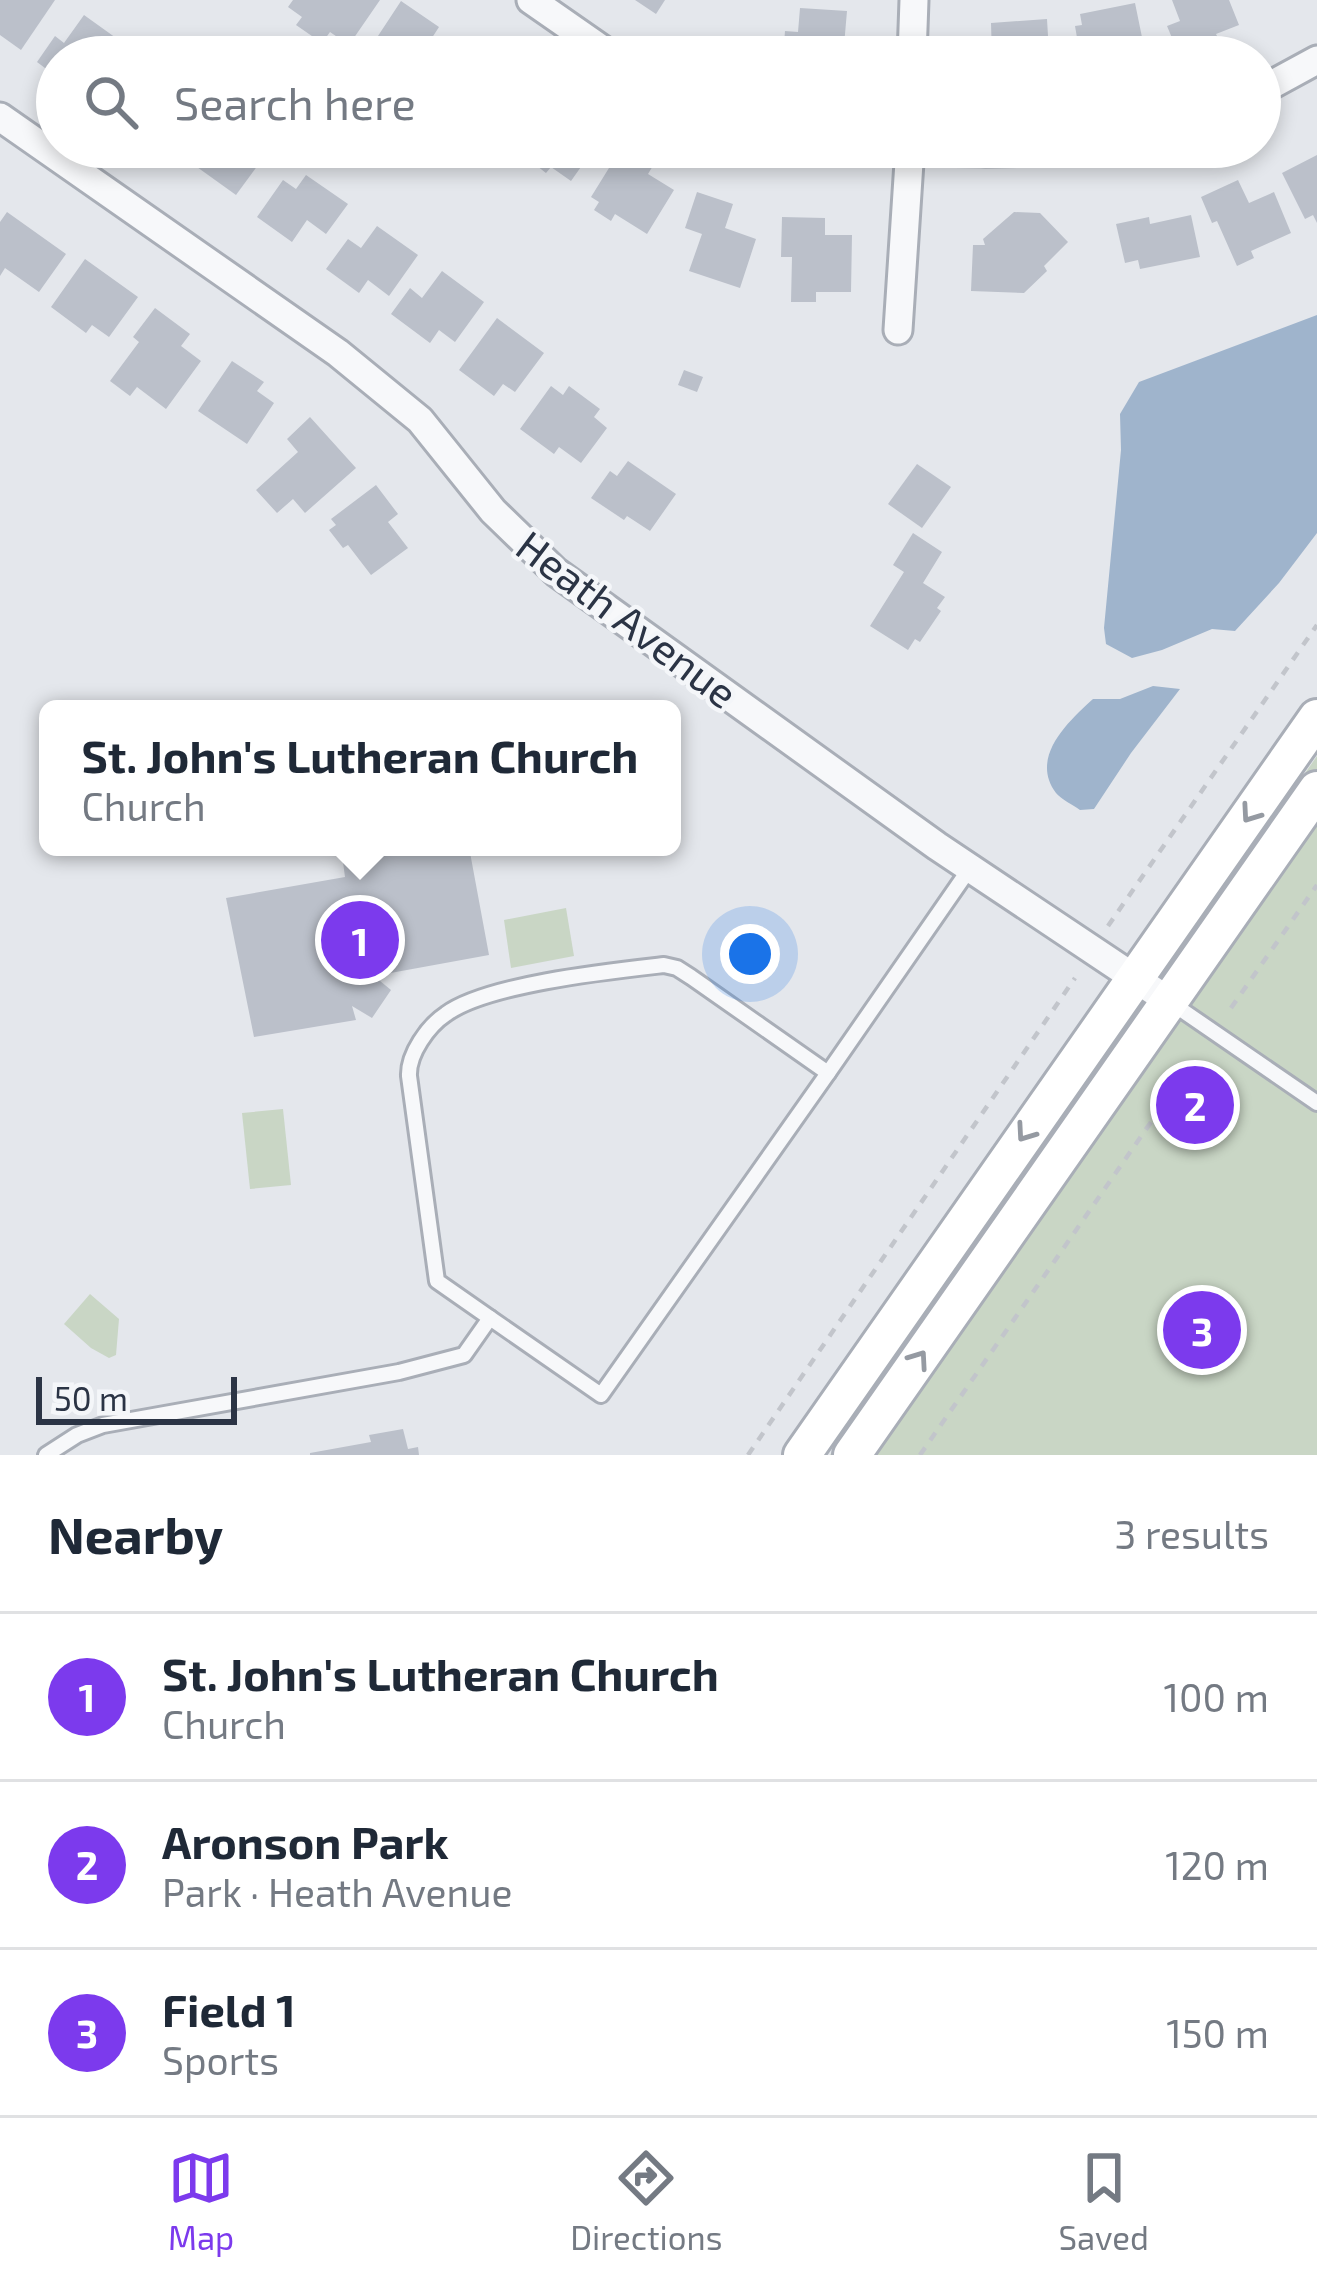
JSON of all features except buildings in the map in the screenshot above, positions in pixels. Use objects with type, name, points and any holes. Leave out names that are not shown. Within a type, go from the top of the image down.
[{"type":"main road","points":[[802,1455],[1317,718]]},
{"type":"main road","points":[[852,1455],[1317,790]]},
{"type":"street","points":[[531,0],[583,36]]},
{"type":"street","points":[[913,36],[914,0]]},
{"type":"street","points":[[1281,80],[1317,60]]},
{"type":"street","name":"Heath Avenue","points":[[0,118],[36,143]]},
{"type":"street","name":"Heath Avenue","points":[[72,168],[338,353],[420,420],[493,511],[556,572],[970,868],[1169,1001]]},
{"type":"street","points":[[898,330],[901,168]]},
{"type":"lane","points":[[828,1072],[691,977],[664,965],[534,985],[478,999],[446,1013],[408,1066],[437,1281],[601,1395],[828,1072],[970,868]]},
{"type":"lane","points":[[1169,1001],[1317,1103]]},
{"type":"lane","points":[[46,1455],[103,1425],[399,1372],[464,1355],[490,1318]]},
{"type":"path","points":[[1108,926],[1317,625]]},
{"type":"path","points":[[1231,1008],[1317,885]]},
{"type":"path","points":[[748,1455],[1075,978]]},
{"type":"path","points":[[920,1455],[1192,1063]]},
{"type":"green space","points":[[1317,756],[1317,1455],[830,1455]]},
{"type":"green space","points":[[566,908],[574,956],[511,968],[504,920]]},
{"type":"green space","points":[[283,1109],[291,1185],[250,1189],[242,1113]]},
{"type":"green space","points":[[90,1294],[119,1319],[116,1355],[109,1358],[64,1324]]},
{"type":"water","points":[[1317,315],[1317,533],[1235,631],[1212,629],[1132,658],[1106,644],[1120,414],[1139,382]]},
{"type":"water","points":[[1153,686],[1180,689],[1094,809],[1080,810],[1058,795],[1047,766],[1064,729],[1093,699],[1120,699]]},
{"type":"place","name":"St. John's Lutheran Church","points":[[360,940]]},
{"type":"place","name":"Aronson Park","points":[[1195,1105]]},
{"type":"place","name":"Field 1","points":[[1202,1330]]}]
